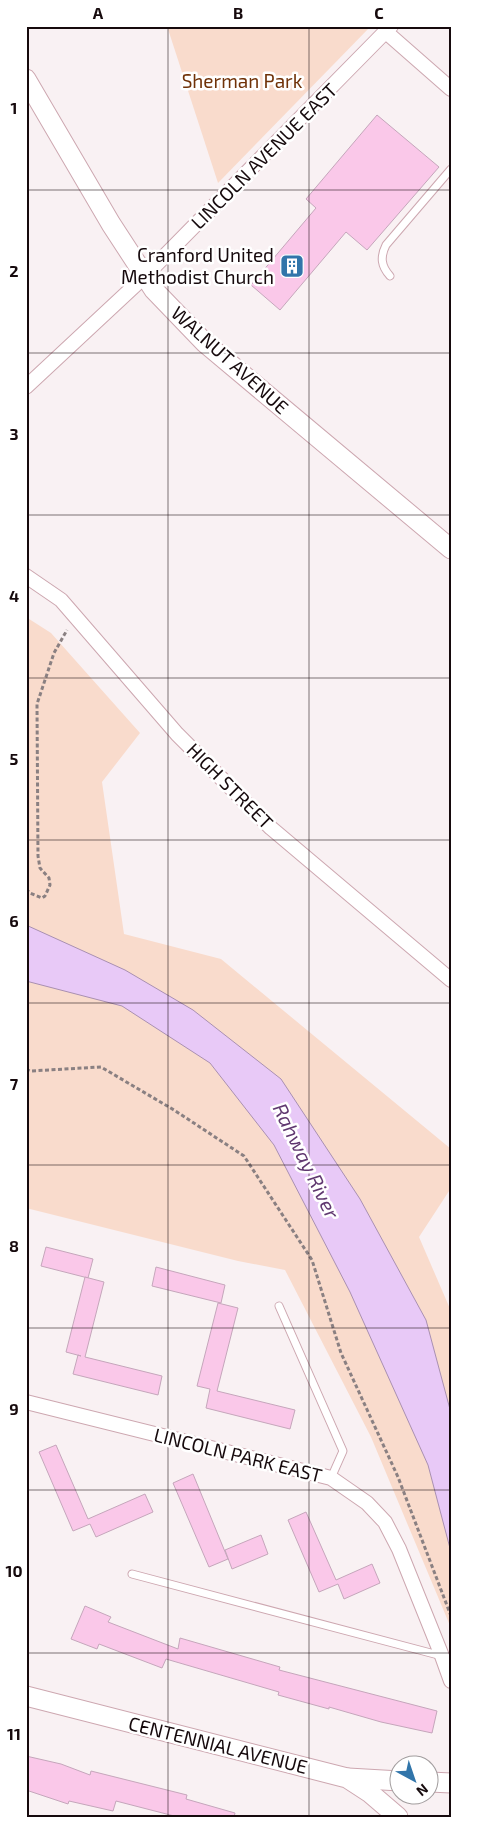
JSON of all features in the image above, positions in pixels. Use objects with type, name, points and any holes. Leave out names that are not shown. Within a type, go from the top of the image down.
[{"type":"street","points":[[389,29],[451,89]]},
{"type":"street","name":"LINCOLN AVENUE EAST","points":[[26,387],[144,277],[389,29]]},
{"type":"street","name":"WALNUT AVENUE","points":[[26,79],[111,224],[154,290],[205,343],[451,549]]},
{"type":"street","name":"HIGH STREET","points":[[26,576],[61,600],[177,734],[271,828],[451,980]]},
{"type":"street","name":"LINCOLN PARK EAST","points":[[26,1402],[330,1478],[367,1503],[385,1522],[399,1549],[451,1682]]},
{"type":"street","name":"CENTENNIAL AVENUE","points":[[26,1696],[347,1778],[370,1793],[398,1817]]},
{"type":"street","points":[[347,1778],[390,1780]]},
{"type":"lane","points":[[390,276],[383,266],[382,258],[386,245],[451,169]]},
{"type":"lane","points":[[279,1306],[343,1451],[330,1478]]},
{"type":"lane","points":[[132,1574],[442,1656]]},
{"type":"path","points":[[26,889],[30,893],[42,898],[45,896],[50,884],[49,878],[40,868],[38,856],[37,704],[54,653],[76,618]]},
{"type":"path","points":[[26,1069],[30,1071],[101,1067],[174,1110],[244,1156],[312,1260],[341,1353],[398,1477],[451,1616]]},
{"type":"green space","name":"Sherman Park","points":[[167,26],[371,26],[218,183]]},
{"type":"green space","points":[[26,617],[51,633],[140,733],[102,782],[124,934],[221,959],[451,1149],[451,1188],[419,1237],[451,1311],[451,1628],[371,1437],[285,1270],[238,1261],[26,1208]]},
{"type":"water","name":"Rahway River","points":[[26,925],[125,970],[193,1010],[281,1079],[360,1199],[426,1320],[451,1413],[451,1552],[428,1465],[350,1292],[274,1145],[210,1063],[122,1006],[26,981]]},
{"type":"building","points":[[377,115],[439,167],[367,250],[346,232],[280,310],[251,285],[316,208],[306,199]]},
{"type":"building","points":[[46,1247],[93,1259],[88,1278],[41,1266]]},
{"type":"building","points":[[156,1267],[225,1285],[221,1303],[152,1286]]},
{"type":"building","points":[[85,1277],[104,1282],[85,1357],[162,1376],[158,1395],[73,1374],[78,1355],[66,1352]]},
{"type":"building","points":[[218,1303],[238,1308],[217,1391],[295,1410],[290,1429],[206,1408],[210,1389],[197,1386]]},
{"type":"building","points":[[56,1445],[88,1519],[145,1494],[153,1512],[96,1537],[90,1524],[73,1531],[39,1452]]},
{"type":"building","points":[[193,1474],[228,1559],[209,1567],[173,1483]]},
{"type":"building","points":[[306,1512],[336,1580],[372,1564],[380,1583],[344,1599],[338,1584],[319,1592],[288,1520]]},
{"type":"building","points":[[261,1535],[268,1554],[232,1569],[225,1550]]},
{"type":"building","points":[[85,1606],[111,1617],[108,1622],[178,1649],[180,1638],[280,1667],[279,1670],[437,1711],[432,1733],[381,1722],[278,1695],[279,1692],[166,1659],[162,1668],[99,1644],[97,1649],[71,1639]]},
{"type":"building","points":[[26,1756],[61,1764],[90,1775],[91,1771],[187,1795],[186,1799],[235,1813],[234,1817],[178,1817],[116,1801],[113,1811],[69,1801],[68,1804],[26,1790]]},
{"type":"place","name":"Cranford United Methodist Church","points":[[292,266]]}]
